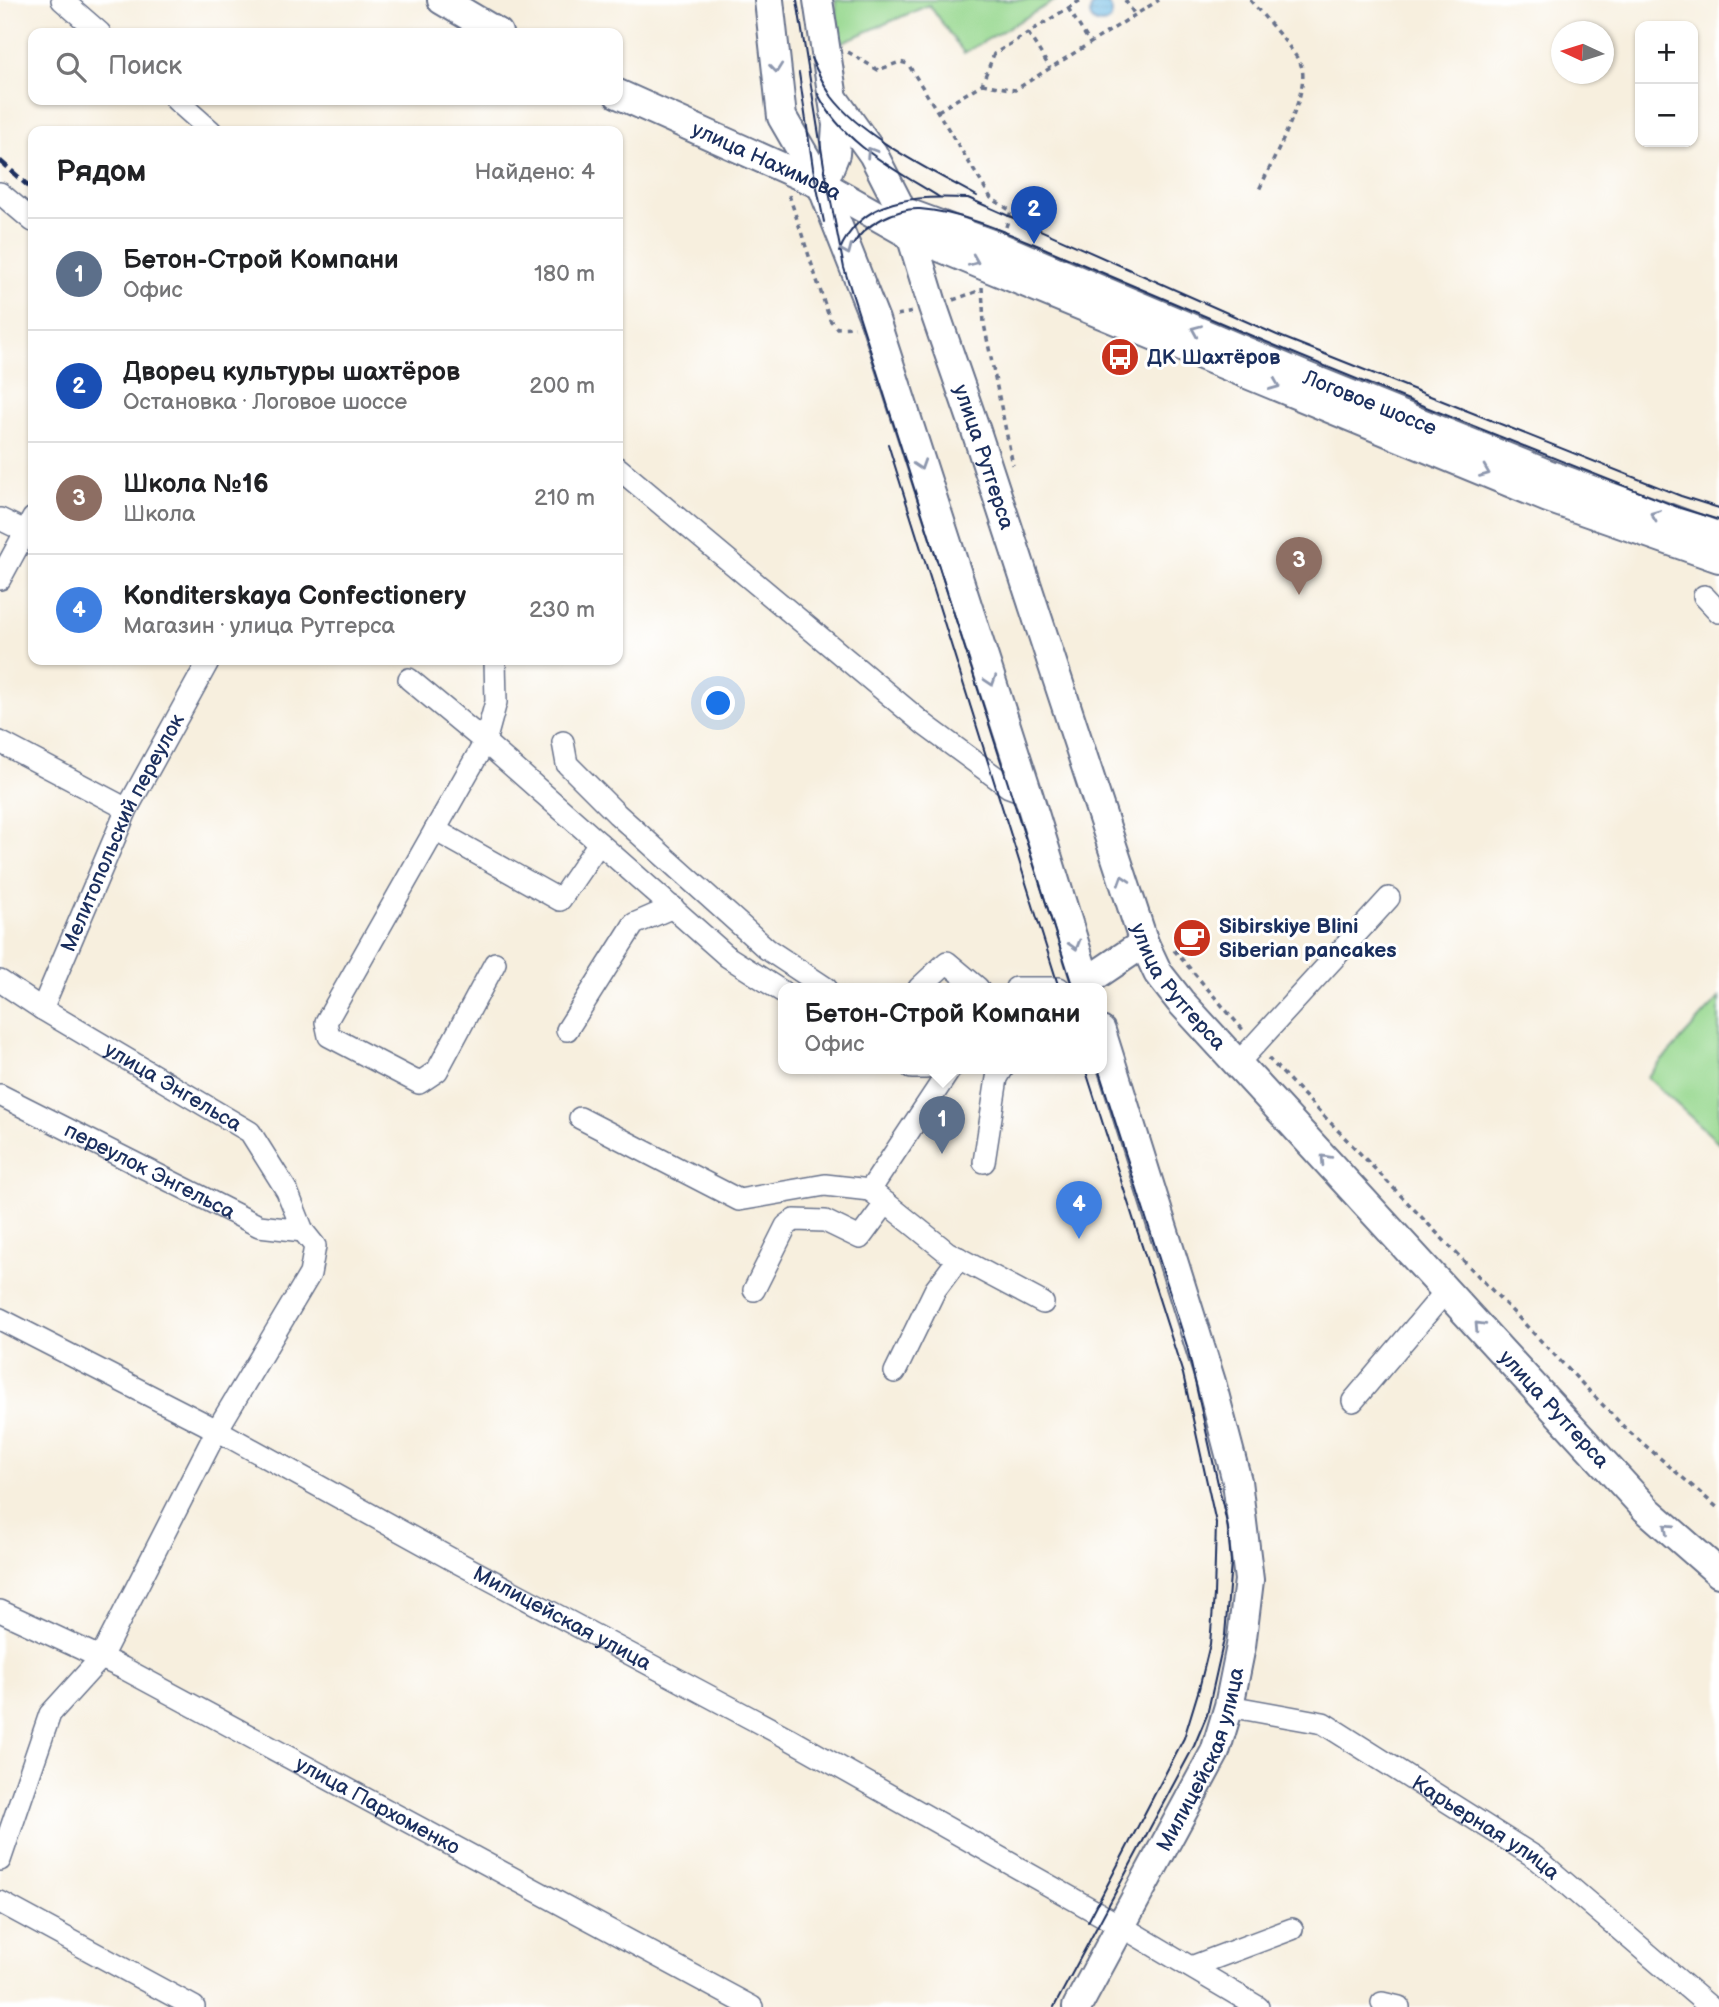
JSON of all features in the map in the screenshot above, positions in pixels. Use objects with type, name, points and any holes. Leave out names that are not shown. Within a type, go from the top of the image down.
[{"type":"main road","points":[[442,0],[490,28]]},
{"type":"main road","points":[[769,0],[782,117],[825,187],[874,320],[1028,794],[1072,983]]},
{"type":"main road","points":[[818,0],[838,125],[835,154],[825,187]]},
{"type":"main road","name":"улица Нахимова","points":[[623,96],[906,223]]},
{"type":"main road","name":"улица Рутгерса","points":[[833,97],[873,154],[906,223],[1156,943],[1158,973],[1246,1053],[1446,1291],[1646,1509],[1719,1573]]},
{"type":"main road","name":"Логовое шоссе","points":[[906,223],[999,247],[1304,376],[1550,475],[1719,537]]},
{"type":"main road","name":"Логовое шоссе","points":[[906,223],[1548,498],[1719,558]]},
{"type":"main road","points":[[1079,983],[1156,943]]},
{"type":"main road","name":"Милицейская улица","points":[[1077,2007],[1215,1752],[1230,1706],[1249,1580],[1237,1481],[1211,1382],[1107,1050]]},
{"type":"street","points":[[62,0],[94,28]]},
{"type":"street","points":[[182,105],[205,126]]},
{"type":"street","points":[[0,193],[28,217]]},
{"type":"street","points":[[623,472],[925,725],[1009,787],[1028,794]]},
{"type":"street","points":[[0,519],[28,527]]},
{"type":"street","points":[[0,579],[28,533]]},
{"type":"street","points":[[1704,596],[1719,611]]},
{"type":"street","name":"Мелитопольский переулок","points":[[42,1009],[127,808],[206,665]]},
{"type":"street","points":[[495,665],[496,702],[485,742],[326,1022],[329,1036],[419,1083],[437,1071],[495,963]]},
{"type":"street","points":[[409,679],[485,742],[728,957],[778,989]]},
{"type":"street","points":[[564,741],[567,764],[617,814],[767,949],[818,983]]},
{"type":"street","points":[[0,742],[127,808]]},
{"type":"street","points":[[435,830],[560,900],[599,843]]},
{"type":"street","points":[[1246,1053],[1389,898]]},
{"type":"street","points":[[567,1030],[634,925],[673,907]]},
{"type":"street","points":[[924,983],[947,962],[972,983]]},
{"type":"street","name":"улица Энгельса","points":[[0,981],[42,1009],[250,1132],[287,1191],[303,1231],[315,1246],[310,1273],[217,1430],[100,1659],[50,1714],[0,1860]]},
{"type":"street","points":[[754,1290],[786,1226],[794,1220],[825,1221],[860,1238],[878,1196],[948,1074]]},
{"type":"street","points":[[984,1162],[999,1074]]},
{"type":"street","name":"переулок Энгельса","points":[[0,1095],[259,1226],[303,1231]]},
{"type":"street","points":[[580,1118],[739,1200],[825,1185],[878,1196],[947,1252],[1043,1303]]},
{"type":"street","points":[[895,1372],[935,1290],[958,1258]]},
{"type":"street","points":[[1353,1401],[1446,1291]]},
{"type":"street","name":"Милицейская улица","points":[[0,1319],[217,1430],[453,1560],[788,1738],[1121,1926]]},
{"type":"street","name":"улица Пархоменко","points":[[0,1611],[123,1668],[752,2007]]},
{"type":"street","name":"Карьерная улица","points":[[1230,1706],[1322,1723],[1535,1857],[1710,2007]]},
{"type":"street","points":[[0,1902],[194,2007]]},
{"type":"street","points":[[1121,1926],[1258,2007]]},
{"type":"street","points":[[1191,1967],[1292,1929]]},
{"type":"path","points":[[938,111],[982,84],[994,54],[1081,0]]},
{"type":"path","points":[[1125,0],[1135,15]]},
{"type":"path","points":[[982,84],[1015,90],[1159,0]]},
{"type":"path","points":[[1251,0],[1301,64],[1304,77],[1302,90],[1287,129],[1258,192]]},
{"type":"path","points":[[1068,8],[1090,43]]},
{"type":"path","points":[[1028,33],[1050,68]]},
{"type":"path","points":[[848,51],[878,70],[900,62],[908,64],[991,198],[1011,211],[1004,232]]},
{"type":"path","points":[[781,168],[830,320],[836,328],[846,329],[861,325]]},
{"type":"path","points":[[944,304],[982,288],[984,324],[1015,476]]},
{"type":"path","points":[[897,315],[922,310]]},
{"type":"path","points":[[1156,943],[1246,1053],[1625,1428],[1719,1509]]},
{"type":"green space","points":[[835,0],[1056,0],[964,53],[929,5],[840,43]]},
{"type":"green space","points":[[1719,998],[1719,1143],[1647,1077]]},
{"type":"water","points":[[1101,2],[1109,5],[1112,13],[1109,21],[1101,24],[1093,21],[1090,13],[1093,5]]},
{"type":"tram line","points":[[797,0],[844,268],[1071,983]]},
{"type":"tram line","points":[[811,58],[832,97],[861,126],[899,152],[977,196]]},
{"type":"tram line","points":[[799,73],[824,222]]},
{"type":"tram line","points":[[818,94],[828,111],[855,141],[887,165],[939,197]]},
{"type":"tram line","points":[[839,252],[849,234],[876,210],[910,199],[968,198],[1277,335],[1681,496],[1719,508]]},
{"type":"tram line","points":[[853,245],[873,224],[901,211],[920,209],[970,219],[1436,411],[1680,508],[1719,520]]},
{"type":"tram line","points":[[888,444],[1057,983]]},
{"type":"tram line","points":[[1087,1074],[1183,1374],[1216,1523],[1210,1644],[1184,1738],[1088,1922]]},
{"type":"tram line","points":[[1054,2007],[1194,1746],[1207,1715],[1225,1635],[1231,1563],[1228,1528],[1187,1346],[1100,1074]]},
{"type":"railway","points":[[0,161],[28,186]]},
{"type":"place","name":"Дворец культуры шахтёров","points":[[1034,244]]},
{"type":"place","name":"ДК Шахтёров","points":[[1120,357]]},
{"type":"place","name":"Школа №16","points":[[1299,595]]},
{"type":"place","name":"Sibirskiye Blini Siberian pancakes","points":[[1192,938]]},
{"type":"place","name":"Бетон-Строй Компани","points":[[942,1154]]},
{"type":"place","name":"Konditerskaya Confectionery","points":[[1079,1239]]}]
